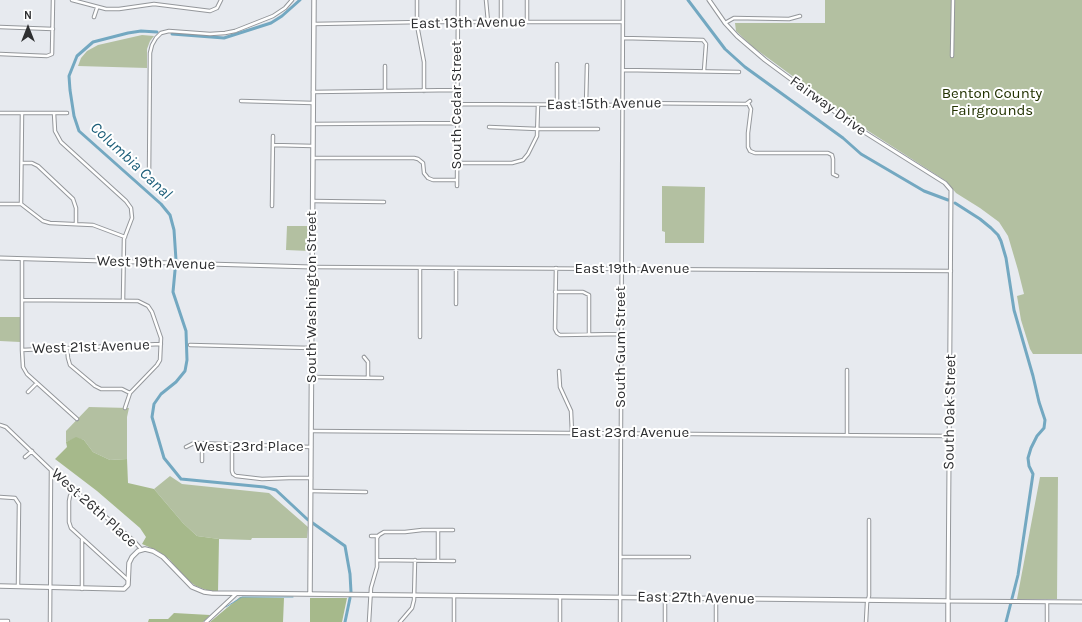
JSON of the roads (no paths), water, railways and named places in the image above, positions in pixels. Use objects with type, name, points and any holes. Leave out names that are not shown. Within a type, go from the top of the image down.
[{"type":"main road","name":"South Washington Street","points":[[310,594],[314,0]]},
{"type":"main road","points":[[0,586],[120,590],[127,588],[130,560],[135,553],[141,549]]},
{"type":"main road","name":"West 26th Place","points":[[141,549],[150,550],[163,557],[173,566],[186,582],[196,589]]},
{"type":"main road","name":"East 27th Avenue","points":[[196,589],[212,594],[948,601]]},
{"type":"main road","name":"South Oak Street","points":[[948,601],[948,622]]},
{"type":"street","points":[[0,54],[51,55],[53,51],[53,0]]},
{"type":"street","points":[[72,0],[97,8],[115,9],[154,4],[207,10],[217,8],[221,0]]},
{"type":"street","points":[[152,186],[149,179],[150,53],[152,44],[159,35],[172,30],[210,34],[235,31],[274,16],[285,8],[292,0]]},
{"type":"street","points":[[417,0],[417,22],[424,62],[424,91]]},
{"type":"street","name":"South Cedar Street","points":[[457,186],[458,0]]},
{"type":"street","points":[[486,0],[488,22]]},
{"type":"street","points":[[501,0],[501,22]]},
{"type":"street","points":[[527,0],[527,22]]},
{"type":"street","name":"South Gum Street","points":[[620,622],[624,0]]},
{"type":"street","name":"Fairway Drive","points":[[709,0],[725,23],[750,49],[841,116],[948,185],[951,190],[952,202]]},
{"type":"street","points":[[952,56],[953,0]]},
{"type":"street","points":[[94,17],[97,8]]},
{"type":"street","points":[[725,23],[734,18],[789,18],[800,16]]},
{"type":"street","name":"East 13th Avenue","points":[[314,24],[417,22],[623,22]]},
{"type":"street","points":[[0,27],[53,29]]},
{"type":"street","points":[[623,38],[700,39],[706,44],[704,71]]},
{"type":"street","points":[[557,64],[557,105]]},
{"type":"street","points":[[586,105],[587,65]]},
{"type":"street","points":[[385,66],[385,91]]},
{"type":"street","points":[[623,70],[739,72]]},
{"type":"street","points":[[313,92],[457,90]]},
{"type":"street","points":[[241,101],[313,103]]},
{"type":"street","name":"East 15th Avenue","points":[[457,104],[586,105],[749,102],[751,109],[748,147],[750,151],[755,153],[828,153],[832,157],[833,174],[837,176]]},
{"type":"street","points":[[457,163],[518,163],[526,157],[537,136],[538,105]]},
{"type":"street","points":[[0,113],[67,113]]},
{"type":"street","points":[[21,204],[22,113]]},
{"type":"street","points":[[54,113],[55,131],[61,142],[129,205],[132,211],[132,218],[125,237],[122,301]]},
{"type":"street","points":[[313,124],[457,122]]},
{"type":"street","points":[[489,127],[598,129]]},
{"type":"street","points":[[272,206],[273,136]]},
{"type":"street","points":[[273,145],[313,146]]},
{"type":"street","points":[[313,158],[414,158],[423,163],[426,177],[433,180],[457,180]]},
{"type":"street","points":[[22,163],[32,163],[38,166],[73,199],[76,206],[76,224]]},
{"type":"street","points":[[313,201],[384,202]]},
{"type":"street","name":"South Oak Street","points":[[948,601],[952,202]]},
{"type":"street","points":[[0,204],[21,204],[46,222],[98,226],[125,237]]},
{"type":"street","name":"West 19th Avenue","points":[[0,258],[312,267]]},
{"type":"street","points":[[22,259],[23,367],[27,374],[77,419]]},
{"type":"street","name":"East 19th Avenue","points":[[312,267],[951,270]]},
{"type":"street","points":[[420,268],[420,337]]},
{"type":"street","points":[[456,268],[456,304]]},
{"type":"street","points":[[556,268],[555,329],[557,333],[560,335],[622,334]]},
{"type":"street","points":[[555,292],[588,293],[590,297],[589,334]]},
{"type":"street","points":[[23,300],[122,301],[146,304],[152,312],[160,335],[161,356],[158,362],[130,392],[125,408]]},
{"type":"street","name":"West 21st Avenue","points":[[22,350],[161,344]]},
{"type":"street","points":[[190,345],[312,348]]},
{"type":"street","points":[[67,348],[70,365],[95,386],[102,389],[122,389],[130,392]]},
{"type":"street","points":[[364,358],[368,362],[368,378]]},
{"type":"street","points":[[847,370],[847,435]]},
{"type":"street","points":[[559,371],[560,387],[571,411],[572,433]]},
{"type":"street","points":[[312,377],[382,378]]},
{"type":"street","points":[[28,392],[37,383]]},
{"type":"street","name":"West 26th Place","points":[[1,425],[6,427],[52,471],[134,541],[141,549]]},
{"type":"street","name":"East 23rd Avenue","points":[[311,431],[950,436]]},
{"type":"street","name":"West 23rd Place","points":[[186,447],[191,444],[202,444],[311,447]]},
{"type":"street","points":[[202,444],[202,461]]},
{"type":"street","points":[[232,445],[232,470],[234,474],[241,477],[262,479],[311,478]]},
{"type":"street","points":[[25,457],[32,451]]},
{"type":"street","points":[[50,622],[52,471]]},
{"type":"street","points":[[74,490],[69,501],[70,526],[73,531],[128,580]]},
{"type":"street","points":[[311,491],[366,492]]},
{"type":"street","points":[[0,497],[12,498],[17,500],[19,504],[18,586]]},
{"type":"street","points":[[866,622],[869,596],[869,520]]},
{"type":"street","points":[[438,530],[438,561]]},
{"type":"street","points":[[371,536],[384,532],[453,530]]},
{"type":"street","points":[[369,622],[371,595],[377,560],[378,535]]},
{"type":"street","points":[[82,539],[82,589]]},
{"type":"street","points":[[621,557],[689,557]]},
{"type":"street","points":[[377,560],[454,561]]},
{"type":"street","points":[[400,622],[412,608],[415,560]]},
{"type":"street","points":[[206,622],[236,594]]},
{"type":"street","points":[[454,596],[454,622]]},
{"type":"street","points":[[560,597],[560,622]]},
{"type":"street","points":[[665,622],[666,598]]},
{"type":"street","points":[[716,598],[716,622]]},
{"type":"street","name":"East 27th Avenue","points":[[948,601],[1082,602]]},
{"type":"street","points":[[1047,602],[1047,622]]},
{"type":"street","points":[[0,621],[8,621]]},
{"type":"waterway","name":"Columbia Canal","points":[[172,34],[224,38],[271,23],[282,16],[300,0]]},
{"type":"waterway","points":[[688,0],[725,49],[745,67],[843,138],[861,154],[924,191],[948,200]]},
{"type":"waterway","name":"Columbia Canal","points":[[157,32],[141,31],[128,33],[93,42],[77,56],[69,76],[74,116],[79,131],[161,204],[170,215],[174,230],[176,260],[173,292],[186,331],[187,360],[185,371],[176,382],[161,394],[154,404],[152,417],[164,458],[181,479],[264,487],[276,490],[307,519],[345,546],[350,574],[351,592]]},
{"type":"waterway","points":[[955,203],[991,228],[998,235],[1001,241],[1006,258],[1014,310],[1045,420],[1044,428],[1037,436],[1028,458],[1029,466],[1033,474],[1018,575],[1006,622]]},
{"type":"waterway","points":[[226,607],[242,597],[293,597]]},
{"type":"waterway","name":"Columbia Canal","points":[[345,622],[350,598]]},
{"type":"park label","name":"Benton County Fairgrounds","points":[[992,102]]}]
